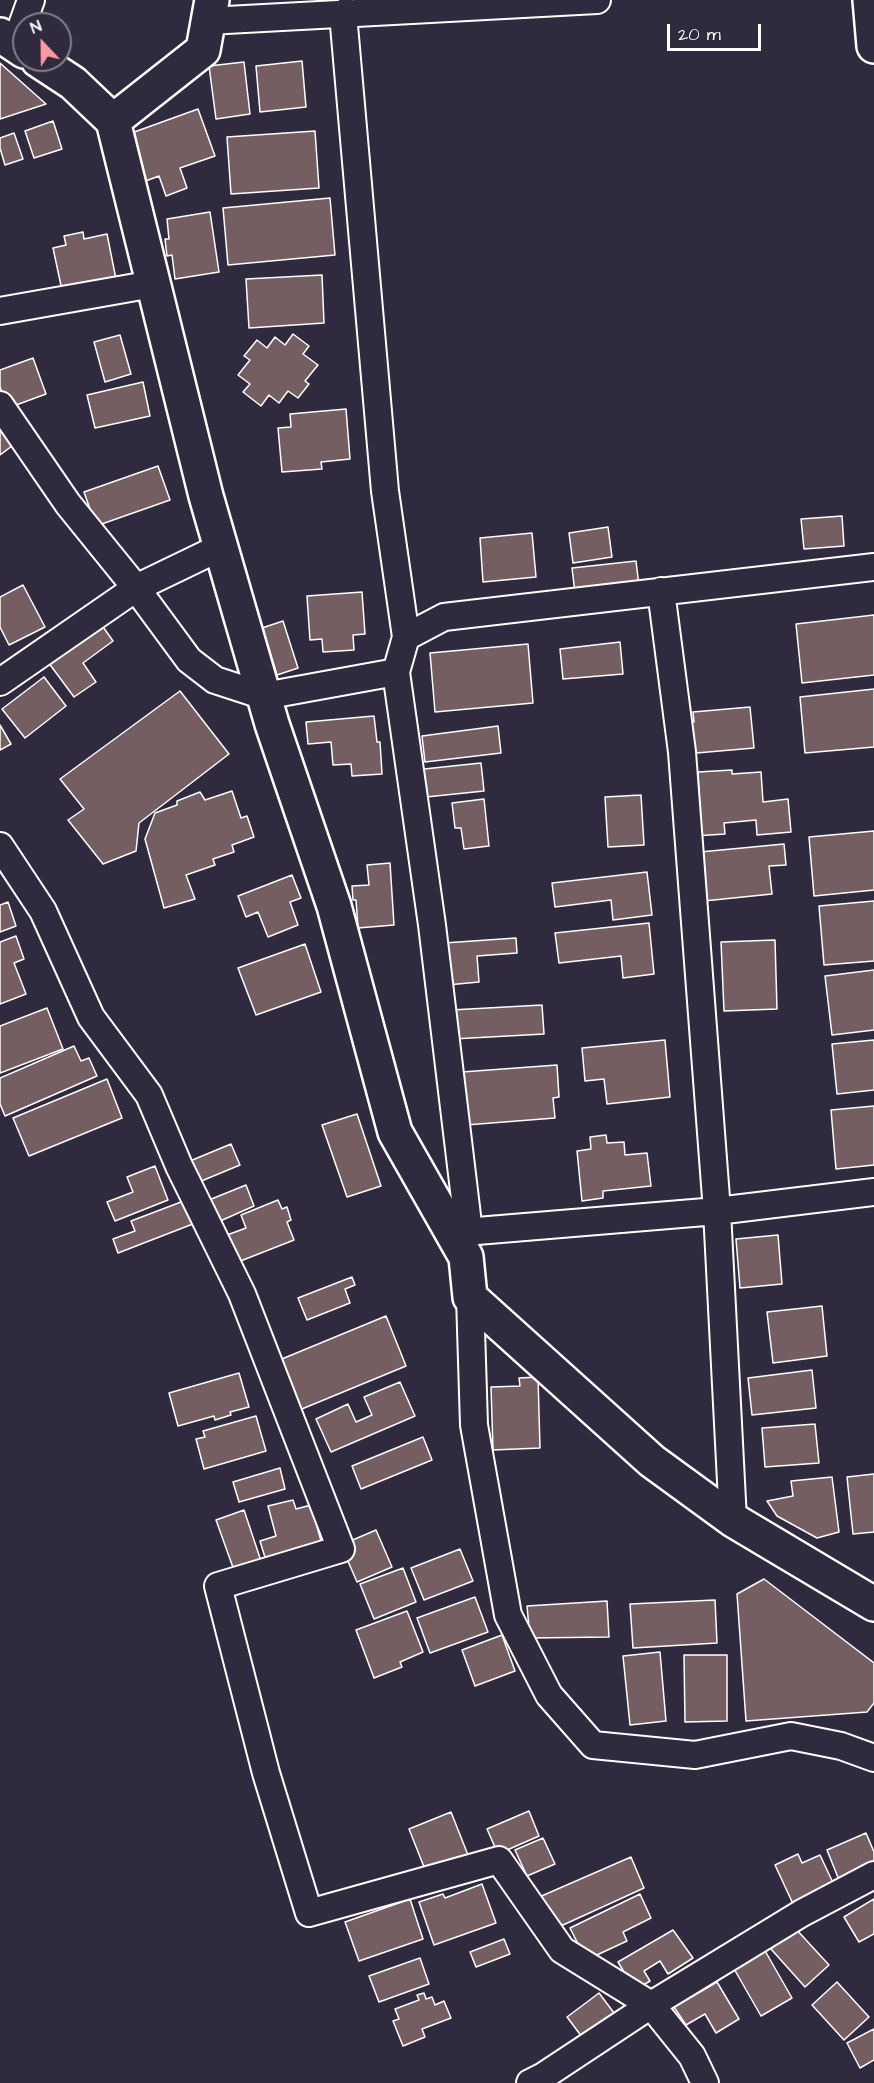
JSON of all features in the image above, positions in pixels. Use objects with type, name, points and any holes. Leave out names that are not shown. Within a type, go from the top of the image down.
[{"type":"street","points":[[112,121],[203,50],[210,11],[344,13],[598,0]]},
{"type":"street","points":[[870,0],[874,46]]},
{"type":"street","points":[[344,13],[385,491],[406,637],[396,672],[432,925],[460,1233],[466,1257],[470,1297],[474,1425],[508,1615],[549,1695],[592,1745],[695,1755],[791,1736],[841,1746],[874,1758]]},
{"type":"street","points":[[57,72],[73,82],[112,121],[221,547],[264,696],[334,906],[395,1132],[460,1233]]},
{"type":"street","points":[[0,311],[153,284]]},
{"type":"street","points":[[0,405],[68,504],[136,588],[189,660],[214,680],[264,696],[396,672]]},
{"type":"street","points":[[0,682],[136,588],[221,547]]},
{"type":"street","points":[[406,637],[444,617],[874,567]]},
{"type":"street","points":[[661,591],[682,752],[717,1211],[733,1520]]},
{"type":"street","points":[[0,846],[43,911],[91,1017],[149,1095],[179,1166],[242,1294],[341,1549],[218,1586],[266,1773],[309,1913],[499,1860],[562,1950],[651,2005],[692,2056],[705,2083]]},
{"type":"street","points":[[460,1233],[717,1211],[874,1192]]},
{"type":"street","points":[[470,1297],[652,1461],[733,1520],[874,1604]]},
{"type":"street","points":[[530,2083],[651,2005],[802,1913],[874,1875]]},
{"type":"building","points":[[302,61],[306,107],[260,112],[256,66]]},
{"type":"building","points":[[244,62],[250,114],[216,119],[209,66]]},
{"type":"building","points":[[0,63],[46,104],[0,119]]},
{"type":"building","points":[[198,109],[215,156],[180,168],[187,188],[166,196],[159,176],[143,182],[126,135]]},
{"type":"building","points":[[53,121],[62,149],[34,158],[25,131]]},
{"type":"building","points":[[315,131],[319,188],[231,194],[227,137]]},
{"type":"building","points":[[14,133],[23,159],[5,165],[0,148],[0,138]]},
{"type":"building","points":[[330,198],[335,255],[228,265],[223,208]]},
{"type":"building","points":[[210,212],[219,272],[175,279],[172,255],[167,256],[165,239],[169,239],[167,219]]},
{"type":"building","points":[[83,232],[84,239],[107,234],[116,279],[63,295],[53,248],[66,245],[64,236]]},
{"type":"building","points":[[322,275],[324,323],[249,328],[246,279]]},
{"type":"building","points":[[293,334],[309,346],[303,354],[318,365],[305,381],[309,384],[298,398],[288,391],[279,403],[269,395],[261,406],[243,392],[250,384],[238,375],[250,360],[244,356],[257,340],[267,348],[275,337],[285,345]]},
{"type":"building","points":[[120,335],[131,374],[105,382],[94,342]]},
{"type":"building","points":[[33,358],[46,394],[8,408],[0,387],[0,370]]},
{"type":"building","points":[[143,382],[150,416],[95,428],[87,395]]},
{"type":"building","points":[[346,409],[350,459],[321,462],[322,469],[282,472],[278,428],[291,427],[290,414]]},
{"type":"building","points":[[0,423],[16,443],[0,455]]},
{"type":"building","points":[[158,466],[170,500],[96,526],[84,492]]},
{"type":"building","points":[[842,516],[844,546],[804,549],[801,519]]},
{"type":"building","points":[[608,527],[612,557],[573,563],[569,533]]},
{"type":"building","points":[[532,533],[536,577],[483,582],[480,538]]},
{"type":"building","points":[[636,561],[639,586],[575,593],[572,568]]},
{"type":"building","points":[[23,585],[45,627],[9,645],[0,627],[0,597]]},
{"type":"building","points":[[362,592],[365,634],[353,635],[354,650],[323,652],[322,639],[310,640],[307,596]]},
{"type":"building","points":[[874,615],[874,675],[802,683],[796,624]]},
{"type":"building","points":[[283,621],[298,668],[277,675],[262,628]]},
{"type":"building","points":[[101,624],[113,641],[83,663],[96,682],[74,697],[48,662]]},
{"type":"building","points":[[620,642],[623,674],[563,679],[560,649]]},
{"type":"building","points":[[528,644],[533,703],[435,712],[430,653]]},
{"type":"building","points":[[44,677],[66,706],[25,738],[2,709]]},
{"type":"building","points":[[874,689],[874,747],[805,753],[800,697]]},
{"type":"building","points":[[180,691],[229,754],[139,823],[136,851],[103,864],[68,820],[84,809],[60,779]]},
{"type":"building","points":[[750,707],[754,748],[685,754],[683,723],[694,722],[693,712]]},
{"type":"building","points":[[374,716],[377,742],[380,742],[382,774],[352,776],[351,764],[333,765],[331,742],[308,744],[306,722]]},
{"type":"building","points":[[0,725],[11,744],[0,750]]},
{"type":"building","points":[[498,726],[501,753],[425,762],[422,736]]},
{"type":"building","points":[[481,763],[484,791],[426,797],[424,769]]},
{"type":"building","points":[[732,770],[732,774],[761,772],[763,802],[788,799],[791,832],[757,835],[756,820],[724,823],[725,834],[694,836],[691,794],[699,793],[698,772]]},
{"type":"building","points":[[232,791],[241,818],[247,816],[254,837],[232,845],[234,852],[213,859],[215,865],[186,875],[195,899],[164,908],[145,839],[155,813],[177,805],[177,801],[200,792],[205,800]]},
{"type":"building","points":[[641,795],[644,845],[608,847],[605,797]]},
{"type":"building","points":[[484,799],[489,846],[464,849],[461,828],[455,828],[452,803]]},
{"type":"building","points":[[874,831],[874,890],[814,896],[809,837]]},
{"type":"building","points":[[784,844],[786,865],[769,866],[772,894],[704,901],[700,852]]},
{"type":"building","points":[[390,863],[394,925],[358,928],[356,900],[353,900],[352,886],[369,885],[367,865]]},
{"type":"building","points":[[647,872],[652,915],[613,920],[611,900],[555,907],[552,883]]},
{"type":"building","points":[[292,875],[301,898],[290,902],[298,925],[268,937],[258,912],[246,917],[238,896]]},
{"type":"building","points":[[874,901],[874,961],[824,965],[819,906]]},
{"type":"building","points":[[8,902],[16,926],[0,932],[0,905]]},
{"type":"building","points":[[649,923],[654,974],[623,978],[621,956],[559,963],[555,933]]},
{"type":"building","points":[[16,936],[24,959],[14,963],[26,994],[0,1004],[0,942]]},
{"type":"building","points":[[516,938],[517,953],[477,956],[479,982],[447,985],[444,943]]},
{"type":"building","points":[[775,940],[777,1009],[724,1011],[721,942]]},
{"type":"building","points":[[305,944],[321,992],[256,1015],[238,968]]},
{"type":"building","points":[[874,970],[874,1030],[832,1035],[825,976]]},
{"type":"building","points":[[542,1005],[544,1034],[453,1039],[451,1010]]},
{"type":"building","points":[[47,1008],[63,1049],[0,1073],[0,1026]]},
{"type":"building","points":[[665,1040],[670,1097],[607,1104],[604,1079],[585,1081],[582,1048]]},
{"type":"building","points":[[874,1040],[874,1090],[837,1094],[832,1044]]},
{"type":"building","points":[[74,1046],[81,1061],[89,1058],[97,1076],[5,1116],[0,1104],[0,1078]]},
{"type":"building","points":[[557,1065],[559,1097],[553,1098],[555,1118],[466,1125],[462,1072]]},
{"type":"building","points":[[107,1079],[122,1118],[29,1156],[13,1118]]},
{"type":"building","points":[[874,1106],[874,1165],[836,1169],[831,1110]]},
{"type":"building","points":[[357,1114],[381,1186],[347,1197],[322,1125]]},
{"type":"building","points":[[606,1135],[607,1143],[624,1142],[625,1155],[647,1153],[651,1186],[603,1191],[603,1198],[582,1201],[577,1151],[591,1149],[590,1137]]},
{"type":"building","points":[[231,1144],[240,1165],[199,1182],[190,1161]]},
{"type":"building","points":[[155,1166],[168,1200],[115,1221],[107,1202],[133,1192],[127,1177]]},
{"type":"building","points":[[246,1185],[254,1206],[218,1222],[209,1200]]},
{"type":"building","points":[[189,1199],[198,1222],[118,1253],[113,1239],[135,1231],[131,1221]]},
{"type":"building","points":[[278,1200],[282,1209],[287,1207],[291,1220],[287,1222],[294,1240],[238,1262],[227,1235],[246,1228],[241,1215]]},
{"type":"building","points":[[778,1235],[782,1284],[740,1288],[736,1239]]},
{"type":"building","points":[[352,1277],[355,1285],[345,1289],[350,1303],[307,1320],[298,1298]]},
{"type":"building","points":[[822,1306],[827,1356],[773,1363],[767,1312]]},
{"type":"building","points":[[386,1316],[406,1366],[297,1411],[277,1361]]},
{"type":"building","points":[[812,1370],[816,1408],[752,1415],[748,1378]]},
{"type":"building","points":[[239,1373],[249,1407],[230,1412],[231,1415],[215,1420],[214,1416],[178,1426],[169,1393]]},
{"type":"building","points":[[538,1377],[540,1448],[493,1450],[491,1387],[520,1386],[519,1378]]},
{"type":"building","points":[[400,1382],[415,1416],[331,1452],[316,1419],[348,1404],[356,1422],[372,1415],[364,1397]]},
{"type":"building","points":[[256,1416],[266,1451],[204,1469],[196,1439],[205,1437],[203,1431]]},
{"type":"building","points":[[815,1424],[819,1463],[765,1467],[762,1428]]},
{"type":"building","points":[[423,1437],[432,1460],[361,1489],[352,1466]]},
{"type":"building","points":[[280,1468],[285,1489],[239,1502],[233,1482]]},
{"type":"building","points":[[874,1474],[874,1532],[853,1534],[847,1477]]},
{"type":"building","points":[[832,1477],[839,1532],[817,1538],[777,1516],[767,1501],[793,1496],[791,1481]]},
{"type":"building","points":[[293,1500],[296,1509],[311,1505],[323,1548],[267,1564],[260,1541],[276,1536],[268,1506]]},
{"type":"building","points":[[244,1510],[262,1564],[235,1573],[216,1520]]},
{"type":"building","points":[[376,1530],[392,1567],[357,1582],[341,1545]]},
{"type":"building","points":[[460,1549],[473,1581],[424,1600],[411,1568]]},
{"type":"building","points":[[403,1568],[416,1602],[374,1619],[360,1584]]},
{"type":"building","points":[[764,1579],[874,1663],[874,1703],[867,1712],[746,1721],[737,1594]]},
{"type":"building","points":[[475,1597],[488,1632],[430,1653],[417,1618]]},
{"type":"building","points":[[715,1600],[717,1643],[633,1648],[630,1604]]},
{"type":"building","points":[[607,1601],[609,1637],[530,1638],[527,1606]]},
{"type":"building","points":[[407,1611],[423,1652],[400,1662],[402,1667],[374,1678],[356,1630]]},
{"type":"building","points":[[502,1635],[515,1671],[475,1686],[462,1650]]},
{"type":"building","points":[[660,1652],[666,1721],[630,1725],[623,1656]]},
{"type":"building","points":[[684,1655],[727,1655],[727,1721],[685,1722]]},
{"type":"building","points":[[529,1811],[539,1836],[498,1854],[487,1829]]},
{"type":"building","points":[[451,1812],[468,1855],[426,1872],[409,1829]]},
{"type":"building","points":[[866,1833],[874,1852],[874,1871],[841,1885],[827,1850]]},
{"type":"building","points":[[543,1838],[555,1864],[527,1876],[515,1850]]},
{"type":"building","points":[[798,1854],[802,1863],[820,1855],[835,1887],[794,1906],[775,1865]]},
{"type":"building","points":[[631,1857],[644,1888],[563,1925],[548,1918],[537,1898]]},
{"type":"building","points":[[482,1884],[496,1923],[434,1945],[419,1902],[443,1894],[445,1898]]},
{"type":"building","points":[[640,1894],[651,1918],[623,1932],[627,1941],[586,1960],[570,1928]]},
{"type":"building","points":[[410,1899],[423,1939],[359,1961],[345,1922]]},
{"type":"building","points":[[874,1899],[874,1934],[859,1942],[844,1917]]},
{"type":"building","points":[[795,1928],[829,1965],[805,1987],[771,1949]]},
{"type":"building","points":[[673,1930],[693,1958],[668,1974],[660,1961],[644,1971],[650,1981],[635,1990],[618,1962]]},
{"type":"building","points":[[504,1939],[510,1954],[476,1967],[470,1952]]},
{"type":"building","points":[[764,1949],[792,1998],[761,2016],[733,1967]]},
{"type":"building","points":[[420,1958],[429,1984],[379,2002],[369,1976]]},
{"type":"building","points":[[717,1982],[739,2019],[716,2033],[705,2014],[686,2025],[674,2007]]},
{"type":"building","points":[[837,1982],[869,2017],[844,2040],[812,2005]]},
{"type":"building","points":[[424,1993],[426,1999],[432,1997],[435,2005],[444,2001],[451,2018],[422,2029],[425,2037],[403,2046],[393,2021],[399,2019],[395,2009],[419,2000],[417,1995]]},
{"type":"building","points":[[599,1993],[617,2017],[585,2041],[567,2017]]},
{"type":"building","points":[[874,2029],[874,2060],[860,2068],[847,2043]]}]
